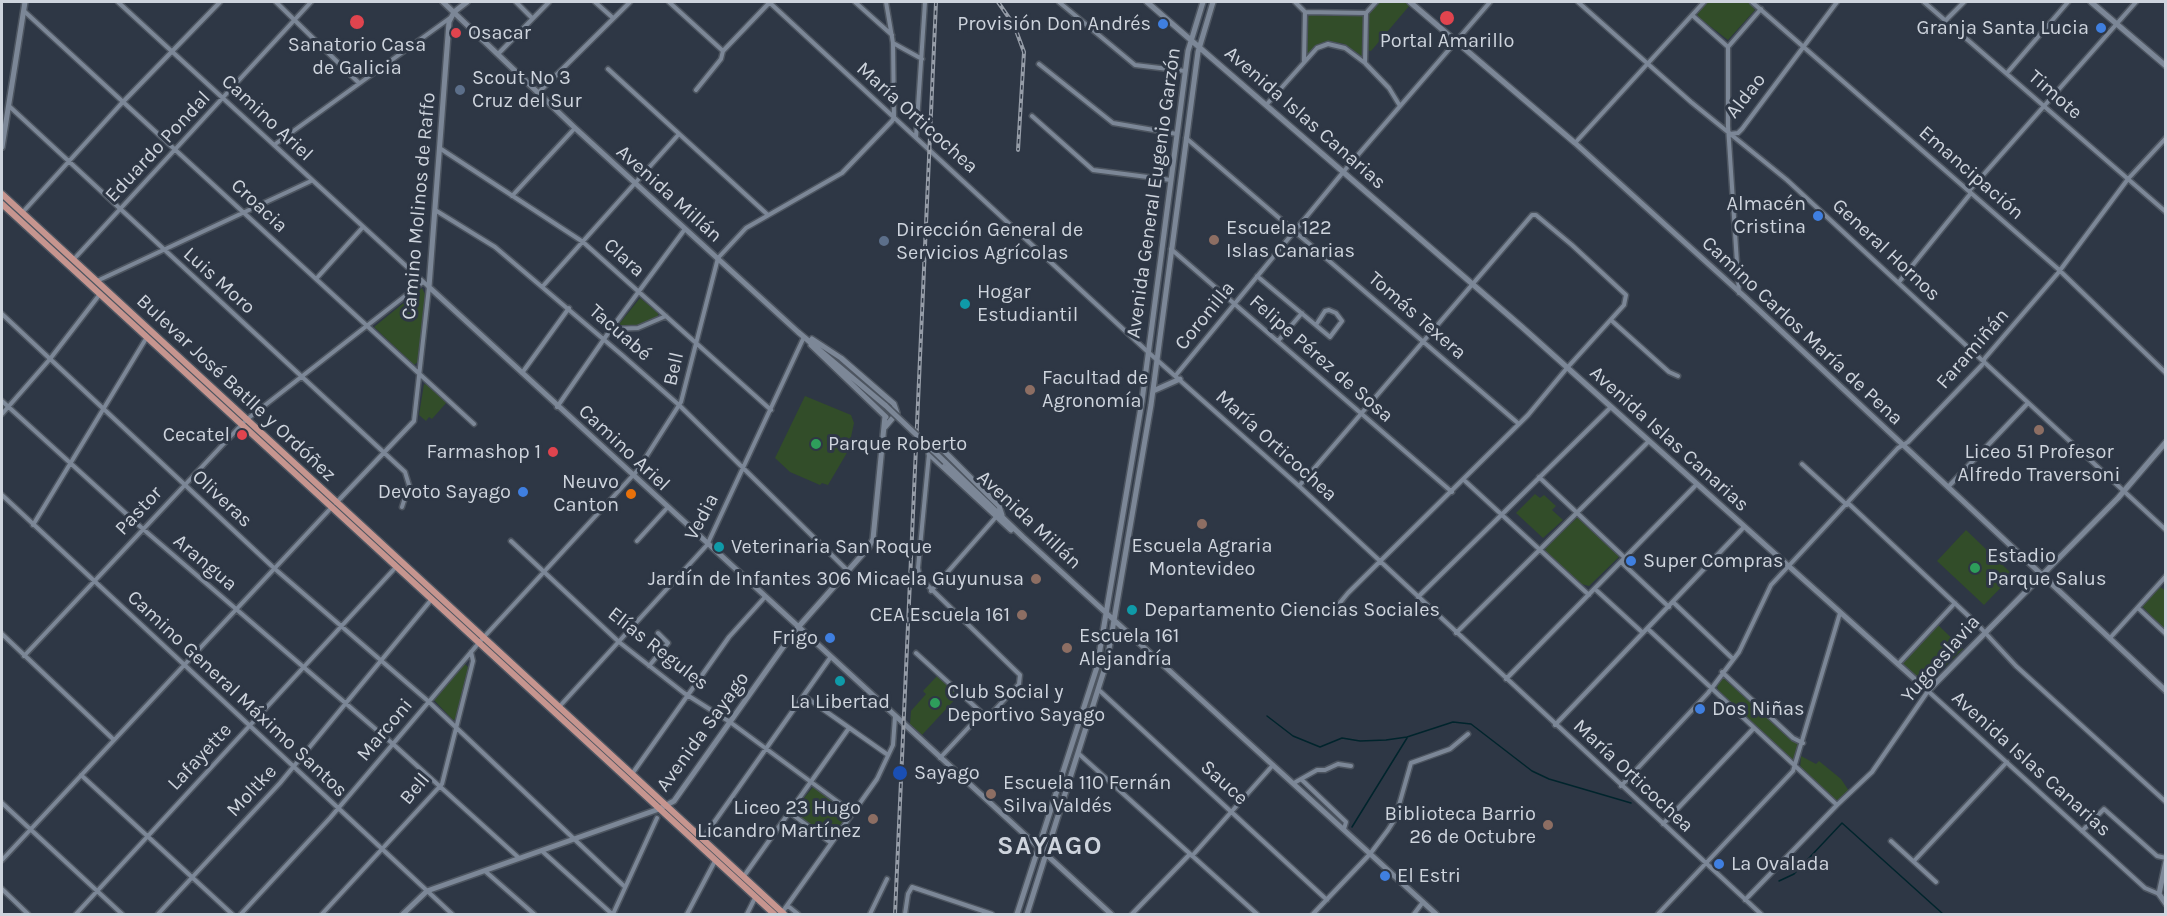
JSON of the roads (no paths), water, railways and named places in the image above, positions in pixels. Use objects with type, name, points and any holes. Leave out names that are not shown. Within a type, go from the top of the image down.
[{"type":"main road","name":"Bulevar José Batlle y Ordóñez","points":[[2,194],[98,281],[244,422],[774,915]]},
{"type":"main road","name":"Bulevar José Batlle y Ordóñez","points":[[2,204],[244,422]]},
{"type":"main road","name":"Bulevar José Batlle y Ordóñez","points":[[334,506],[431,600],[445,608]]},
{"type":"main road","name":"Bulevar José Batlle y Ordóñez","points":[[481,641],[703,838],[782,914]]},
{"type":"street","points":[[2,147],[25,2]]},
{"type":"street","name":"Camino Ariel","points":[[118,2],[1111,915]]},
{"type":"street","points":[[22,213],[123,102],[220,2]]},
{"type":"street","points":[[276,2],[296,19],[359,83]]},
{"type":"street","name":"Eduardo Pondal","points":[[74,259],[311,2]]},
{"type":"street","name":"Avenida Millán","points":[[443,2],[575,128],[798,332],[886,406],[999,516],[1274,764],[1436,915]]},
{"type":"street","name":"Camino Molinos de Raffo","points":[[384,452],[414,421],[429,287],[450,18],[467,2]]},
{"type":"street","points":[[516,2],[532,18]]},
{"type":"street","points":[[498,54],[549,2]]},
{"type":"street","points":[[595,2],[613,18]]},
{"type":"street","points":[[538,93],[630,2]]},
{"type":"street","points":[[669,2],[723,51]]},
{"type":"street","points":[[696,90],[721,59],[723,51],[769,2]]},
{"type":"street","name":"María Orticochea","points":[[769,2],[1148,352],[1299,486],[1761,915]]},
{"type":"street","points":[[855,2],[892,35]]},
{"type":"street","points":[[886,2],[892,35],[894,117]]},
{"type":"street","points":[[916,138],[925,2]]},
{"type":"street","points":[[1059,2],[1135,65],[1185,71]]},
{"type":"street","name":"Avenida Islas Canarias","points":[[1147,2],[1473,284],[2146,889],[2159,894],[2166,904]]},
{"type":"street","name":"Avenida General Eugenio Garzón","points":[[1017,915],[1092,688],[1148,352],[1185,71],[1191,39],[1203,2]]},
{"type":"street","name":"Avenida General Eugenio Garzón","points":[[1026,915],[1100,691],[1115,620],[1153,391],[1199,45],[1213,2]]},
{"type":"street","points":[[1295,2],[1305,12],[1366,13]]},
{"type":"street","points":[[1365,63],[1366,13],[1376,2]]},
{"type":"street","name":"Camino Carlos María de Pena","points":[[1410,2],[1575,143],[1903,444],[2166,691]]},
{"type":"street","name":"Coronilla","points":[[1178,377],[1234,303],[1490,2]]},
{"type":"street","name":"General Hornos","points":[[1578,2],[1728,134],[1762,158],[2166,530]]},
{"type":"street","points":[[1575,143],[1704,2]]},
{"type":"street","name":"Emancipación","points":[[1752,2],[2059,270],[2166,373]]},
{"type":"street","name":"Aldao","points":[[1739,293],[1728,134],[1738,133],[1742,129],[1837,2]]},
{"type":"street","name":"Timote","points":[[1924,2],[2166,212]]},
{"type":"street","points":[[1946,20],[1964,2]]},
{"type":"street","points":[[2007,73],[2068,2]]},
{"type":"street","points":[[2091,2],[2164,62]]},
{"type":"street","points":[[1899,282],[1970,192],[2136,2]]},
{"type":"street","points":[[1728,134],[1728,47],[1761,9]]},
{"type":"street","name":"Croacia","points":[[23,10],[474,424]]},
{"type":"street","points":[[1304,61],[1305,12]]},
{"type":"street","points":[[1692,15],[1728,47]]},
{"type":"street","points":[[274,145],[450,18]]},
{"type":"street","points":[[892,43],[921,59]]},
{"type":"street","points":[[1267,104],[1321,45],[1334,44],[1345,48],[1365,63],[1389,88],[1400,106]]},
{"type":"street","points":[[912,52],[922,47]]},
{"type":"street","points":[[1039,64],[1113,123],[1177,134]]},
{"type":"street","points":[[608,69],[768,215]]},
{"type":"street","name":"Luis Moro","points":[[8,106],[384,452],[408,478],[407,496],[402,507]]},
{"type":"street","points":[[1032,116],[1093,170],[1171,180]]},
{"type":"street","name":"Bell","points":[[481,641],[632,477],[679,405],[718,258],[743,231],[842,173],[894,117]]},
{"type":"street","points":[[512,196],[575,128]]},
{"type":"street","points":[[543,286],[679,134]]},
{"type":"street","name":"Tomás Texera","points":[[1186,137],[1519,424]]},
{"type":"street","name":"Faramiñán","points":[[1621,786],[1712,688],[1748,638],[1763,597],[1788,566],[1984,362],[2059,270],[2128,179],[2166,138]]},
{"type":"street","name":"Clara","points":[[441,149],[583,242],[771,410]]},
{"type":"street","points":[[98,281],[312,181]]},
{"type":"street","name":"Tacuabé","points":[[435,210],[495,247],[604,339],[679,405],[848,572]]},
{"type":"street","points":[[1299,486],[1533,215],[1572,245],[1625,293],[1626,302],[1519,424],[1381,563],[1348,593],[1334,610]]},
{"type":"street","points":[[316,279],[363,227]]},
{"type":"street","points":[[557,407],[685,228]]},
{"type":"street","name":"Felipe Pérez de Sosa","points":[[1171,249],[1452,492]]},
{"type":"street","points":[[1257,276],[1330,337],[1342,321],[1336,312],[1329,310],[1325,311],[1316,325]]},
{"type":"street","name":"Pastor","points":[[24,656],[244,422],[423,282]]},
{"type":"street","points":[[2,414],[50,359],[100,294]]},
{"type":"street","points":[[521,374],[568,308]]},
{"type":"street","points":[[1278,341],[1302,313]]},
{"type":"street","name":"Oliveras","points":[[2,314],[275,568],[428,701],[625,887]]},
{"type":"street","points":[[611,329],[638,328],[666,316]]},
{"type":"street","points":[[1611,320],[1669,372],[1678,376]]},
{"type":"street","points":[[798,332],[841,358],[894,404],[897,412],[888,418],[805,338]]},
{"type":"street","points":[[33,525],[147,337]]},
{"type":"street","name":"Vedia","points":[[559,708],[707,545],[805,338]]},
{"type":"street","points":[[1153,391],[1178,377]]},
{"type":"street","name":"Arangua","points":[[2,401],[143,530],[304,666],[520,858]]},
{"type":"street","points":[[1948,486],[2028,403]]},
{"type":"street","points":[[1418,597],[1611,407]]},
{"type":"street","name":"Avenida Sayago","points":[[403,915],[427,891],[659,809],[674,801],[798,627],[867,550],[873,539],[885,427],[888,418]]},
{"type":"street","points":[[1456,633],[1649,441]]},
{"type":"street","name":"Yugoeslavia","points":[[1745,900],[1872,772],[1928,691],[1983,632],[2123,492],[2166,442]]},
{"type":"street","points":[[916,653],[982,713],[992,713],[1020,680],[1019,673],[931,591],[919,575],[929,448],[933,444],[944,450],[999,506],[999,516],[931,591]]},
{"type":"street","points":[[2,860],[384,452]]},
{"type":"street","points":[[929,454],[999,516]]},
{"type":"street","points":[[1802,464],[1955,603],[2041,689],[2166,802]]},
{"type":"street","points":[[1539,477],[1625,558]]},
{"type":"street","points":[[1464,480],[1589,595]]},
{"type":"street","points":[[1506,680],[1696,484]]},
{"type":"street","name":"Camino General Máximo Santos","points":[[2,495],[452,915]]},
{"type":"street","points":[[637,541],[667,508]]},
{"type":"street","points":[[1555,725],[1744,527]]},
{"type":"street","name":"Elías Regules","points":[[511,542],[619,642],[649,666],[853,813]]},
{"type":"street","points":[[1621,562],[1669,607]]},
{"type":"street","name":"Lafayette","points":[[76,915],[396,567]]},
{"type":"street","points":[[2110,638],[2166,576]]},
{"type":"street","points":[[2160,582],[2166,587]]},
{"type":"street","points":[[1595,589],[1642,633]]},
{"type":"street","points":[[632,774],[729,637],[765,597]]},
{"type":"street","name":"Moltke","points":[[158,915],[293,768],[431,600]]},
{"type":"street","points":[[1673,602],[1733,659]]},
{"type":"street","points":[[1898,664],[1955,603]]},
{"type":"street","points":[[2138,608],[2166,634]]},
{"type":"street","points":[[1658,915],[1789,776],[1803,743],[1840,612]]},
{"type":"street","points":[[1647,628],[1837,805]]},
{"type":"street","points":[[649,666],[668,643],[658,633]]},
{"type":"street","points":[[2,634],[114,740]]},
{"type":"street","name":"Marconi","points":[[241,915],[337,809],[481,641]]},
{"type":"street","name":"Bell","points":[[322,915],[440,786],[473,661],[471,651]]},
{"type":"street","points":[[703,838],[830,658]]},
{"type":"street","points":[[1722,672],[1793,738],[1803,743]]},
{"type":"street","name":"Sauce","points":[[1100,691],[1233,810],[1327,900]]},
{"type":"street","points":[[804,696],[888,755]]},
{"type":"street","points":[[940,758],[982,713]]},
{"type":"street","points":[[782,914],[877,779],[893,745],[895,717]]},
{"type":"street","points":[[744,876],[849,728]]},
{"type":"street","points":[[1663,824],[1754,728]]},
{"type":"street","points":[[1313,915],[1370,854],[1395,819],[1411,764],[1450,749],[1468,734]]},
{"type":"street","points":[[1079,754],[1257,915]]},
{"type":"street","points":[[1914,861],[2007,762]]},
{"type":"street","points":[[1132,915],[1191,855],[1274,764]]},
{"type":"street","points":[[1294,783],[1317,770],[1338,764],[1351,766]]},
{"type":"street","points":[[81,775],[232,915]]},
{"type":"street","points":[[1301,779],[1346,822],[1344,830]]},
{"type":"street","points":[[2,803],[122,915]]},
{"type":"street","points":[[2082,831],[2104,809],[2157,856],[2166,859],[2159,894]]},
{"type":"street","points":[[789,812],[831,843]]},
{"type":"street","points":[[542,851],[612,915],[657,818]]},
{"type":"street","points":[[1891,841],[1936,882]]},
{"type":"street","points":[[687,915],[715,861]]},
{"type":"street","points":[[485,871],[534,915]]},
{"type":"street","points":[[870,915],[887,879]]},
{"type":"street","points":[[905,915],[909,888],[992,915]]},
{"type":"street","points":[[2,890],[28,915]]},
{"type":"street","points":[[747,915],[755,898]]},
{"type":"street","points":[[1414,915],[1423,902]]},
{"type":"street","points":[[788,906],[798,915]]},
{"type":"waterway","points":[[1267,716],[1293,736],[1320,747],[1342,738],[1360,741],[1386,740],[1407,737],[1453,722],[1471,724],[1532,771],[1549,779],[1631,803]]},
{"type":"waterway","points":[[1352,827],[1407,738]]},
{"type":"waterway","points":[[1779,881],[1794,874],[1842,823],[1943,914]]},
{"type":"railway","points":[[895,914],[936,2]]},
{"type":"railway","points":[[998,2],[1014,25],[1024,52],[1018,150]]},
{"type":"place","name":"Portal Amarillo","points":[[1447,18]]},
{"type":"place","name":"Sanatorio Casa de Galicia","points":[[357,22]]},
{"type":"place","name":"Provisión Don Andrés","points":[[1163,24]]},
{"type":"place","name":"Granja Santa Lucia","points":[[2101,28]]},
{"type":"place","name":"Osacar","points":[[456,33]]},
{"type":"place","name":"Scout No 3 Cruz del Sur","points":[[460,90]]},
{"type":"place","name":"Almacén Cristina","points":[[1818,216]]},
{"type":"place","name":"Escuela 122 Islas Canarias","points":[[1214,240]]},
{"type":"place","name":"Dirección General de Servicios Agrícolas","points":[[884,241]]},
{"type":"place","name":"Hogar Estudiantil","points":[[965,304]]},
{"type":"place","name":"Facultad de Agronomía","points":[[1030,390]]},
{"type":"place","name":"Liceo 51 Profesor Alfredo Traversoni","points":[[2039,430]]},
{"type":"place","name":"Cecatel","points":[[242,435]]},
{"type":"place","name":"Parque Roberto","points":[[816,444]]},
{"type":"place","name":"Farmashop 1","points":[[553,452]]},
{"type":"place","name":"Devoto Sayago","points":[[523,492]]},
{"type":"place","name":"Neuvo Canton","points":[[631,494]]},
{"type":"place","name":"Escuela Agraria Montevideo","points":[[1202,524]]},
{"type":"place","name":"Veterinaria San Roque","points":[[719,547]]},
{"type":"place","name":"Super Compras","points":[[1631,561]]},
{"type":"place","name":"Estadio Parque Salus","points":[[1975,568]]},
{"type":"place","name":"Jardín de Infantes 306 Micaela Guyunusa","points":[[1036,579]]},
{"type":"place","name":"Departamento Ciencias Sociales","points":[[1132,610]]},
{"type":"place","name":"CEA Escuela 161","points":[[1022,615]]},
{"type":"place","name":"Frigo","points":[[830,638]]},
{"type":"place","name":"Escuela 161 Alejandría","points":[[1067,648]]},
{"type":"place","name":"La Libertad","points":[[840,681]]},
{"type":"place","name":"Club Social y Deportivo Sayago","points":[[935,703]]},
{"type":"place","name":"Dos Niñas","points":[[1700,709]]},
{"type":"place","name":"Sayago","points":[[900,773]]},
{"type":"place","name":"Escuela 110 Fernán Silva Valdés","points":[[991,794]]},
{"type":"place","name":"Liceo 23 Hugo Licandro Martínez","points":[[873,819]]},
{"type":"place","name":"Biblioteca Barrio 26 de Octubre","points":[[1548,825]]},
{"type":"place","name":"La Ovalada","points":[[1719,864]]},
{"type":"place","name":"El Estri","points":[[1385,876]]},
{"type":"district","name":"SAYAGO","points":[[1050,847]]}]
